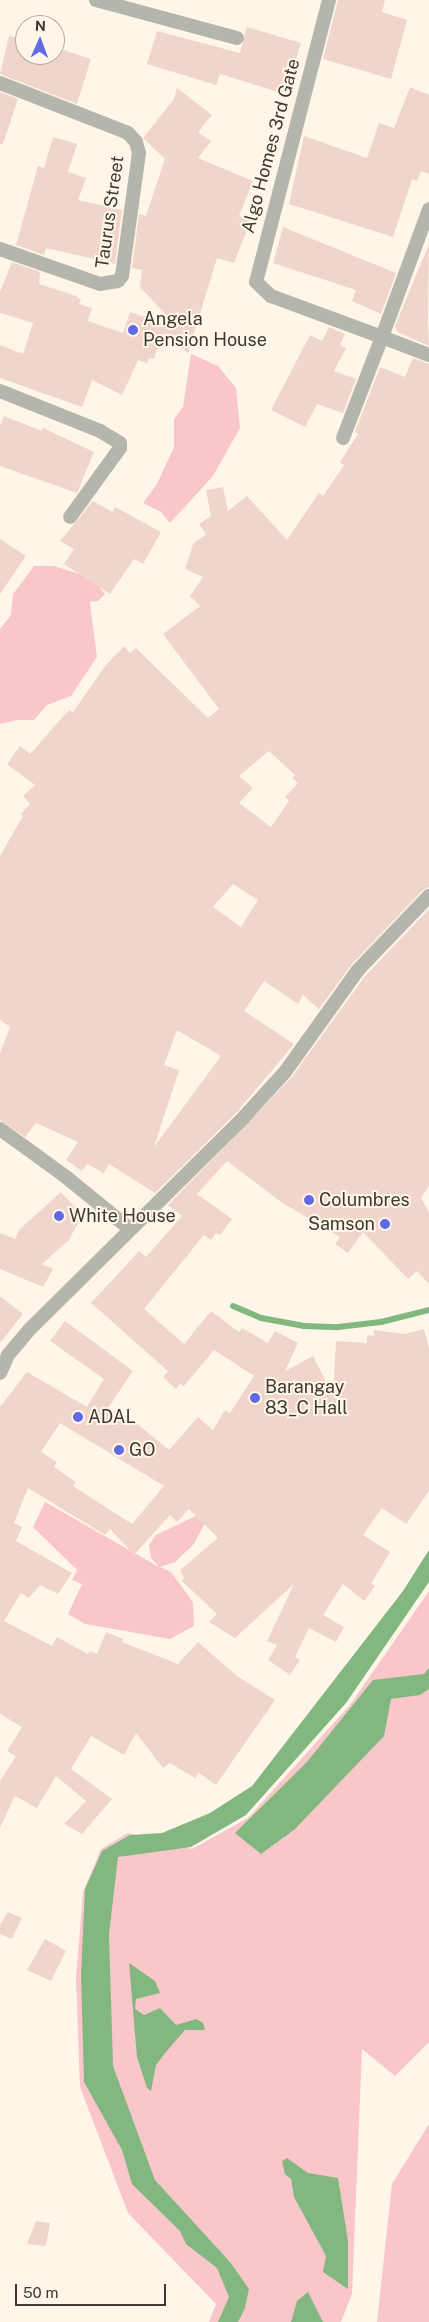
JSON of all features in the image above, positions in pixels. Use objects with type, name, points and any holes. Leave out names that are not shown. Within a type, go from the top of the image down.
[{"type":"street","points":[[96,0],[237,38]]},
{"type":"street","name":"Algo Homes 3rd Gate","points":[[330,0],[256,276],[258,287],[271,296],[382,337]]},
{"type":"street","name":"Taurus Street","points":[[0,84],[128,133],[136,142],[139,153],[122,276],[118,281],[100,284],[0,249]]},
{"type":"street","points":[[343,438],[429,209]]},
{"type":"street","points":[[382,337],[429,355]]},
{"type":"street","points":[[0,391],[100,431],[120,443],[120,448],[70,518]]},
{"type":"street","points":[[0,1373],[8,1355],[30,1329],[285,1072],[358,970],[429,896]]},
{"type":"street","points":[[0,1129],[66,1176],[130,1229]]},
{"type":"shaded area","points":[[191,354],[218,366],[236,388],[240,428],[213,476],[170,523],[161,512],[143,503],[157,484],[174,447],[174,419],[183,407]]},
{"type":"shaded area","points":[[34,566],[54,566],[92,578],[105,594],[98,601],[90,602],[97,657],[71,696],[47,705],[34,720],[18,720],[0,724],[0,629],[11,615],[13,594]]},
{"type":"shaded area","points":[[45,1502],[159,1567],[151,1558],[149,1545],[156,1535],[204,1512],[208,1517],[194,1544],[175,1562],[160,1567],[171,1572],[193,1602],[194,1626],[170,1639],[85,1624],[68,1614],[82,1584],[72,1580],[77,1570],[33,1527]]},
{"type":"shaded area","points":[[429,1550],[429,1582],[346,1703],[246,1815],[191,1847],[118,1857],[109,1934],[113,2066],[155,2180],[230,2262],[249,2289],[245,2308],[238,2322],[218,2322],[229,2297],[217,2268],[186,2244],[180,2231],[132,2184],[122,2150],[84,2082],[81,1974],[85,1889],[102,1851],[130,1835],[162,1833],[210,1813],[252,1786],[403,1591]]},
{"type":"shaded area","points":[[429,1591],[429,2042],[395,2076],[362,2049],[352,2294],[341,2322],[209,2322],[216,2304],[128,2213],[80,2087],[76,1978],[83,1892],[101,1849],[128,1833],[192,1849],[248,1818],[350,1705]]},
{"type":"shaded area","points":[[429,1668],[429,1689],[420,1695],[391,1699],[384,1736],[295,1829],[261,1854],[235,1833],[307,1762],[373,1680],[424,1674]]},
{"type":"shaded area","points":[[129,1963],[155,1981],[160,1993],[136,1999],[135,2009],[144,2015],[160,2008],[176,2025],[196,2019],[203,2023],[205,2030],[185,2030],[156,2065],[151,2091],[147,2088],[137,2057]]},
{"type":"shaded area","points":[[429,2124],[429,2322],[377,2322],[392,2184]]},
{"type":"shaded area","points":[[287,2158],[308,2173],[338,2178],[348,2241],[348,2289],[323,2272],[326,2256],[294,2197],[291,2179],[285,2174],[282,2161]]},
{"type":"shaded area","points":[[308,2292],[323,2322],[291,2322],[297,2301]]},
{"type":"building","points":[[338,0],[385,0],[382,12],[407,20],[391,79],[323,59]]},
{"type":"building","points":[[247,27],[301,43],[285,94],[220,74],[216,85],[147,64],[157,31],[240,53]]},
{"type":"building","points":[[9,36],[15,38],[15,65],[65,65],[65,50],[91,59],[77,104],[0,74]]},
{"type":"building","points":[[410,87],[429,95],[429,174],[421,171],[417,181],[412,179],[393,237],[289,204],[304,136],[367,158],[379,123],[394,128]]},
{"type":"building","points":[[177,88],[212,115],[198,132],[211,141],[198,158],[253,181],[239,216],[251,220],[234,263],[217,258],[188,353],[162,334],[154,359],[149,358],[147,363],[138,360],[122,395],[92,380],[82,407],[0,378],[0,345],[23,354],[33,323],[0,313],[0,292],[12,262],[40,272],[39,284],[76,296],[81,300],[79,304],[92,308],[88,321],[123,333],[130,312],[178,328],[140,287],[142,270],[132,268],[139,214],[146,216],[165,159],[143,138],[174,99]]},
{"type":"building","points":[[0,92],[18,99],[3,144],[0,144]]},
{"type":"building","points":[[53,137],[77,144],[68,172],[86,178],[78,200],[122,210],[115,264],[46,248],[44,255],[16,245],[38,166],[44,168]]},
{"type":"building","points":[[283,227],[396,273],[381,314],[352,301],[356,290],[273,263]]},
{"type":"building","points":[[429,244],[429,346],[397,332],[395,326]]},
{"type":"building","points":[[329,327],[345,334],[340,345],[346,348],[334,371],[356,379],[343,413],[317,404],[305,427],[271,410],[310,335],[322,341]]},
{"type":"building","points":[[413,358],[429,364],[429,887],[423,890],[352,964],[319,1009],[303,995],[298,1004],[264,981],[244,1011],[294,1044],[237,1112],[155,1193],[109,1164],[104,1173],[87,1164],[82,1171],[66,1160],[78,1142],[36,1123],[25,1137],[0,1120],[0,1053],[10,1027],[0,1020],[0,856],[23,816],[21,814],[30,804],[23,796],[35,785],[7,764],[20,746],[30,754],[69,710],[73,712],[106,665],[124,646],[130,653],[136,648],[208,718],[219,709],[163,634],[200,606],[190,596],[203,577],[185,569],[193,544],[206,534],[199,524],[211,516],[206,490],[223,487],[228,511],[247,496],[287,540],[319,493],[323,496],[344,465],[340,462],[358,434],[355,432],[380,367],[405,377]],"holes":[[[269,751],[295,775],[292,778],[298,783],[285,797],[289,801],[271,827],[239,803],[253,788],[239,776]],[[233,884],[258,900],[241,927],[213,907]],[[177,1030],[221,1056],[154,1147],[179,1070],[164,1065]]]},
{"type":"building","points":[[4,416],[42,431],[43,428],[94,452],[77,493],[0,466],[0,426]]},
{"type":"building","points":[[93,501],[113,512],[115,507],[161,532],[143,564],[134,559],[110,594],[64,564],[74,549],[60,541]]},
{"type":"building","points":[[0,539],[26,556],[0,594]]},
{"type":"building","points":[[429,909],[429,1186],[421,1198],[429,1212],[429,1284],[417,1271],[408,1279],[363,1232],[348,1253],[335,1244],[340,1237],[281,1202],[227,1161],[197,1194],[232,1219],[220,1235],[216,1233],[211,1240],[204,1235],[144,1309],[184,1344],[211,1311],[239,1332],[242,1328],[268,1343],[275,1331],[298,1343],[285,1371],[313,1356],[333,1395],[336,1341],[367,1343],[367,1335],[374,1336],[374,1330],[405,1334],[424,1329],[429,1348],[429,1491],[406,1524],[382,1508],[363,1535],[390,1552],[371,1584],[375,1586],[364,1601],[343,1584],[323,1615],[344,1627],[336,1642],[309,1628],[295,1657],[300,1660],[290,1675],[268,1660],[277,1645],[267,1641],[294,1584],[235,1638],[209,1622],[217,1614],[182,1581],[184,1578],[180,1570],[218,1538],[189,1509],[177,1522],[170,1515],[134,1555],[110,1529],[105,1535],[28,1488],[14,1523],[22,1527],[16,1541],[72,1573],[58,1594],[40,1585],[29,1598],[21,1593],[4,1621],[52,1646],[57,1637],[88,1654],[90,1651],[97,1654],[106,1632],[123,1639],[122,1642],[178,1664],[198,1642],[237,1676],[275,1700],[216,1785],[199,1773],[195,1778],[170,1763],[163,1768],[136,1733],[124,1755],[91,1736],[71,1769],[112,1799],[82,1834],[64,1824],[86,1801],[56,1776],[37,1808],[15,1796],[0,1828],[0,1781],[16,1756],[7,1751],[22,1727],[0,1714],[0,1407],[27,1372],[87,1407],[104,1379],[50,1341],[65,1321],[133,1371],[108,1408],[136,1423],[169,1450],[198,1417],[213,1430],[225,1410],[230,1413],[254,1376],[214,1350],[184,1386],[180,1384],[176,1389],[163,1377],[168,1371],[91,1303],[139,1251],[146,1257],[182,1216],[168,1205],[291,1078],[365,976]],"holes":[[[60,1423],[164,1486],[132,1524],[73,1486],[76,1482],[54,1467],[57,1462],[41,1452]]]},
{"type":"building","points":[[61,1192],[82,1215],[69,1240],[42,1264],[53,1269],[43,1287],[0,1269],[0,1233],[15,1239],[19,1230]]},
{"type":"building","points":[[0,1296],[23,1314],[0,1343]]},
{"type":"building","points":[[8,1912],[22,1918],[12,1939],[0,1934],[0,1925]]},
{"type":"building","points":[[45,1939],[66,1951],[51,1981],[27,1970]]},
{"type":"building","points":[[36,2221],[50,2223],[46,2246],[27,2244]]},
{"type":"waterway","points":[[233,1306],[261,1318],[304,1326],[338,1327],[381,1322],[429,1310]]},
{"type":"place","name":"Angela Pension House","points":[[133,330]]},
{"type":"place","name":"Columbres","points":[[309,1200]]},
{"type":"place","name":"White House","points":[[59,1216]]},
{"type":"place","name":"Samson","points":[[385,1224]]},
{"type":"place","name":"Barangay 83_C Hall","points":[[255,1398]]},
{"type":"place","name":"ADAL","points":[[78,1417]]},
{"type":"place","name":"GO","points":[[119,1450]]}]
